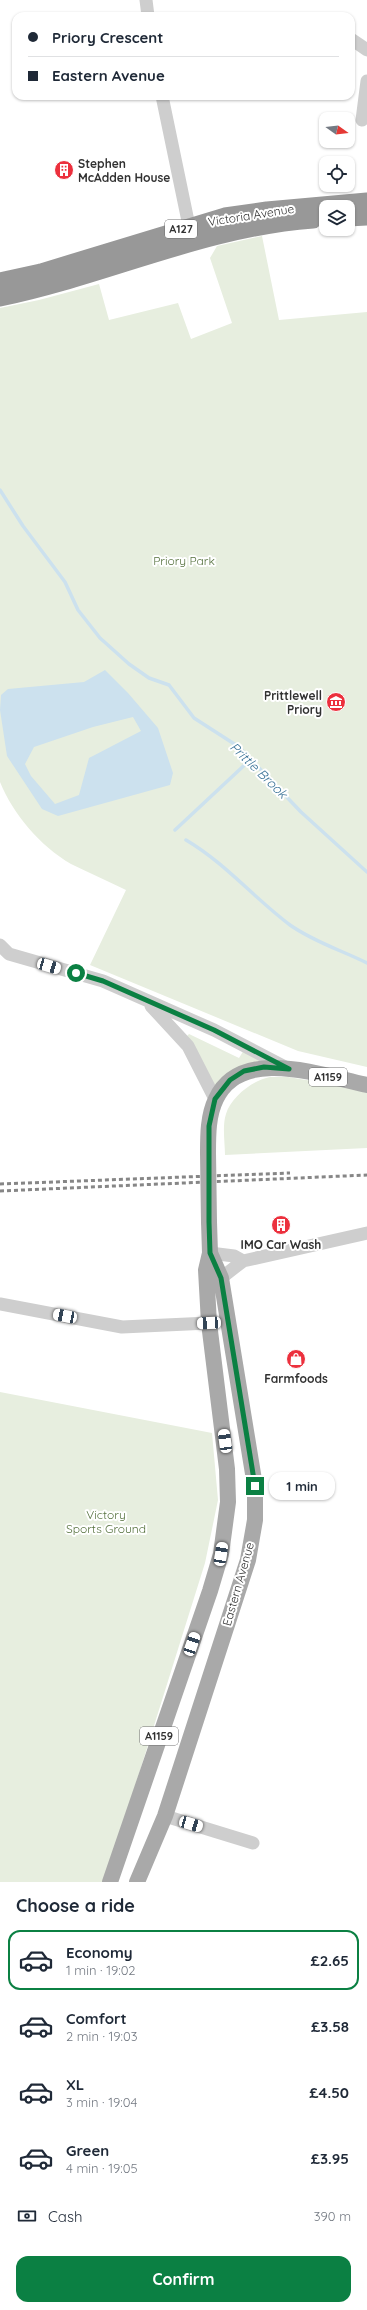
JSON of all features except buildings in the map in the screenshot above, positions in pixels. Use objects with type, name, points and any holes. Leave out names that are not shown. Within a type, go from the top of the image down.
[{"type":"highway","name":"Victoria Avenue","points":[[0,282],[41,273],[113,252],[189,226],[225,217],[267,210],[367,202]]},
{"type":"highway","points":[[355,216],[367,216]]},
{"type":"highway","name":"Victoria Avenue","points":[[0,297],[51,284],[228,231],[319,219]]},
{"type":"main road","name":"A1159","points":[[215,1099],[230,1080],[244,1071],[264,1067],[289,1069],[367,1085]]},
{"type":"main road","name":"Eastern Avenue","points":[[110,1882],[221,1554],[227,1520],[227,1469],[209,1323],[206,1270],[210,1253],[208,1153],[209,1126],[215,1099]]},
{"type":"main road","name":"Eastern Avenue","points":[[137,1882],[165,1816],[248,1560],[255,1520],[255,1486],[221,1278],[210,1253]]},
{"type":"street","points":[[146,0],[148,12]]},
{"type":"street","points":[[355,42],[367,50]]},
{"type":"street","points":[[362,120],[367,81]]},
{"type":"street","points":[[163,100],[189,226]]},
{"type":"street","points":[[3,950],[103,981],[147,1002],[214,1030],[289,1069]]},
{"type":"street","points":[[147,1002],[188,1046],[215,1099]]},
{"type":"street","points":[[221,1278],[244,1261],[367,1233]]},
{"type":"street","points":[[210,1253],[234,1256],[244,1261]]},
{"type":"street","points":[[0,1304],[122,1327],[209,1323]]},
{"type":"street","points":[[165,1816],[252,1842]]},
{"type":"green space","name":"Priory Park","points":[[262,236],[279,320],[367,312],[367,1067],[298,1051],[90,965],[126,890],[71,864],[38,839],[12,806],[0,782],[0,308],[39,300],[99,284],[109,320],[178,303],[191,339],[232,323],[210,258],[217,246]]},
{"type":"green space","points":[[189,1034],[239,1058],[244,1050],[269,1059],[215,1087],[186,1037]]},
{"type":"green space","points":[[270,1077],[288,1077],[367,1090],[367,1148],[225,1155],[224,1124],[226,1114],[233,1101],[250,1086]]},
{"type":"green space","name":"Victory Sports Ground","points":[[0,1392],[212,1433],[218,1500],[205,1563],[105,1882],[0,1882]]},
{"type":"water","points":[[105,670],[128,693],[158,728],[173,773],[170,785],[58,816],[42,809],[7,756],[0,710],[1,695],[8,689],[84,682]],"holes":[[[133,717],[141,731],[89,758],[79,795],[55,804],[31,776],[25,764],[34,747],[93,727]]]},
{"type":"waterway","name":"Prittle Brook","points":[[0,490],[23,526],[65,582],[78,610],[100,638],[129,664],[149,678],[169,685],[194,718],[239,747],[301,812],[367,872]]},
{"type":"waterway","points":[[175,830],[251,759]]},
{"type":"waterway","points":[[186,840],[214,859],[290,925],[318,941],[367,963]]},
{"type":"railway","points":[[0,1184],[290,1173]]},
{"type":"railway","points":[[0,1191],[367,1175]]},
{"type":"place","name":"Stephen McAdden House","points":[[64,170]]},
{"type":"place","name":"Prittlewell Priory","points":[[336,702]]},
{"type":"place","name":"IMO Car Wash","points":[[281,1225]]},
{"type":"place","name":"Farmfoods","points":[[296,1359]]},
{"type":"route","points":[[76,973],[103,981],[147,1002],[214,1030],[289,1069],[264,1067],[244,1071],[230,1080],[221,1089],[215,1099],[209,1126],[208,1153],[210,1253],[221,1278],[231,1342],[239,1378],[255,1486]]}]
